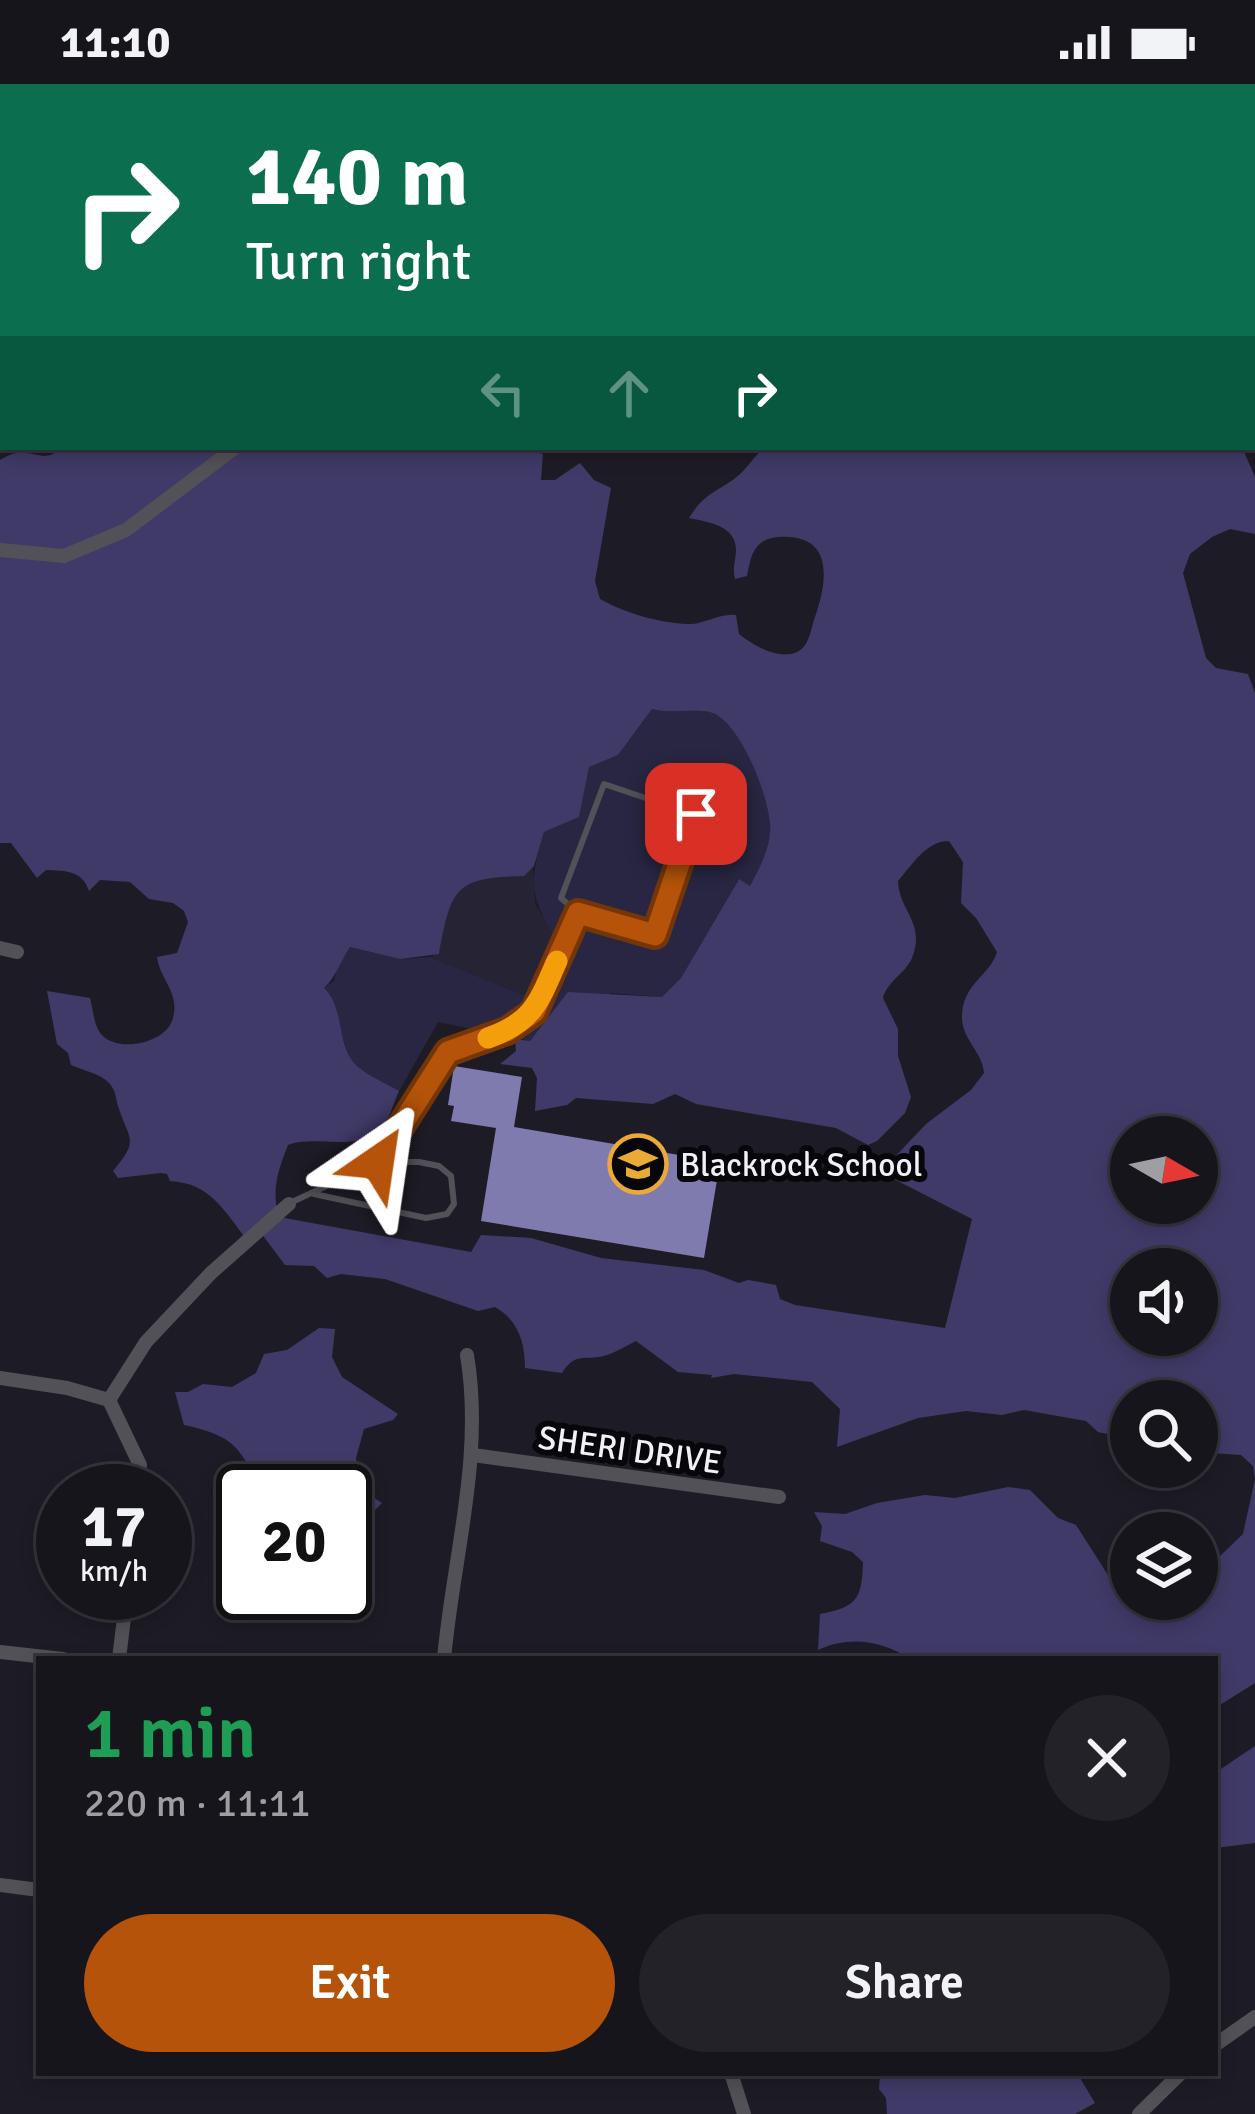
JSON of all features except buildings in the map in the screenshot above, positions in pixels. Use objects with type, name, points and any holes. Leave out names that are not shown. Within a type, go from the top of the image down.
[{"type":"street","points":[[0,550],[64,556],[126,530],[232,450]]},
{"type":"street","points":[[0,948],[17,952]]},
{"type":"street","points":[[109,1400],[146,1342],[211,1273],[289,1204]]},
{"type":"street","points":[[444,1656],[473,1455],[467,1355]]},
{"type":"street","points":[[0,1378],[109,1400],[140,1464]]},
{"type":"street","name":"SHERI DRIVE","points":[[473,1455],[779,1497]]},
{"type":"street","points":[[119,1656],[124,1620]]},
{"type":"street","points":[[0,1652],[36,1656]]},
{"type":"street","points":[[0,1885],[36,1890]]},
{"type":"street","points":[[1218,2043],[1254,2018]]},
{"type":"street","points":[[732,2076],[744,2114]]},
{"type":"street","points":[[1139,2114],[1178,2076]]},
{"type":"lane","points":[[604,784],[696,814],[655,935],[578,913],[561,898],[604,784]]},
{"type":"lane","points":[[378,1162],[448,1052],[507,1031],[534,1012],[578,913]]},
{"type":"lane","points":[[289,1204],[311,1193],[378,1162],[439,1166],[452,1176],[454,1204],[447,1214],[426,1218],[311,1193]]},
{"type":"shaded area","points":[[531,450],[543,454],[541,480],[555,480],[580,463],[594,480],[611,488],[595,581],[600,599],[642,616],[677,623],[736,615],[739,634],[784,655],[799,651],[810,636],[823,588],[818,551],[796,538],[770,538],[755,549],[747,576],[735,579],[736,549],[731,535],[719,526],[689,518],[703,500],[738,476],[763,450],[1243,450],[1255,477],[1255,534],[1230,529],[1212,537],[1190,554],[1183,573],[1206,658],[1216,668],[1248,674],[1255,693],[1255,1479],[1253,1466],[1241,1455],[1218,1453],[1218,1380],[1110,1380],[1110,1435],[1098,1432],[1086,1421],[1024,1410],[1002,1415],[966,1411],[918,1418],[837,1447],[840,1409],[812,1382],[678,1372],[636,1341],[607,1355],[577,1359],[562,1373],[525,1368],[519,1333],[495,1307],[478,1311],[385,1279],[341,1274],[327,1278],[314,1266],[285,1265],[261,1233],[247,1240],[215,1200],[196,1187],[170,1181],[161,1173],[118,1178],[113,1171],[130,1140],[114,1091],[103,1078],[71,1065],[68,1053],[57,1044],[47,991],[90,998],[97,1027],[109,1040],[130,1044],[152,1039],[169,1027],[174,1009],[157,957],[177,953],[188,922],[184,911],[173,903],[149,899],[130,882],[100,880],[89,891],[72,873],[46,870],[37,878],[11,843],[0,843],[0,460],[24,453]],"holes":[[[652,709],[711,712],[727,723],[759,780],[768,810],[769,839],[750,886],[739,879],[681,978],[662,997],[568,992],[530,1041],[515,1039],[516,1051],[500,1064],[532,1068],[537,1078],[535,1111],[567,1105],[576,1098],[653,1104],[675,1094],[696,1104],[836,1128],[868,1145],[877,1141],[905,1113],[911,1097],[898,1056],[898,1029],[883,998],[909,964],[915,946],[914,926],[898,881],[926,849],[949,841],[963,862],[961,903],[997,952],[963,1007],[963,1027],[984,1073],[889,1163],[892,1178],[972,1219],[945,1328],[795,1305],[780,1299],[776,1285],[739,1283],[704,1270],[601,1258],[531,1238],[481,1235],[471,1252],[279,1217],[277,1181],[288,1145],[349,1142],[372,1135],[385,1124],[399,1091],[361,1070],[350,1057],[335,1006],[324,988],[350,947],[400,959],[439,954],[448,914],[460,891],[483,879],[524,876],[534,866],[544,832],[579,817],[589,767],[618,755]]]},
{"type":"shaded area","points":[[652,709],[711,712],[727,723],[752,764],[770,824],[767,849],[750,886],[738,880],[681,978],[662,997],[611,993],[541,1029],[530,1041],[438,1022],[399,1091],[361,1070],[350,1057],[335,1006],[324,988],[334,981],[350,947],[400,959],[430,957],[524,995],[540,975],[556,940],[534,888],[544,832],[579,817],[589,766],[618,755]]},
{"type":"shaded area","points":[[533,867],[535,904],[557,939],[540,975],[524,995],[430,957],[439,953],[447,910],[459,890],[480,876],[524,876]]},
{"type":"shaded area","points":[[319,1328],[335,1329],[332,1357],[342,1377],[398,1414],[364,1429],[357,1464],[248,1464],[225,1439],[184,1425],[175,1392],[203,1384],[232,1387],[256,1373],[264,1354],[287,1350]]},
{"type":"shaded area","points":[[1255,1479],[1255,1683],[1218,1706],[1218,1656],[904,1656],[878,1644],[854,1642],[818,1650],[820,1614],[855,1599],[863,1562],[852,1552],[820,1541],[822,1526],[814,1512],[845,1514],[925,1495],[955,1498],[1008,1487],[1030,1490],[1058,1518],[1076,1525],[1110,1578],[1110,1620],[1218,1620],[1219,1557],[1243,1534]]},
{"type":"shaded area","points":[[1255,1746],[1255,1843],[1218,1848],[1218,1771]]},
{"type":"shaded area","points":[[880,2076],[1079,2076],[1095,2103],[1075,2114],[887,2114],[886,2098],[879,2089]]},
{"type":"slow traffic","points":[[488,1038],[534,1012],[557,961]]},
{"type":"place","name":"Blackrock School","points":[[638,1164]]},
{"type":"route","points":[[378,1162],[448,1052],[507,1031],[534,1012],[578,913],[655,935],[696,814]]}]
